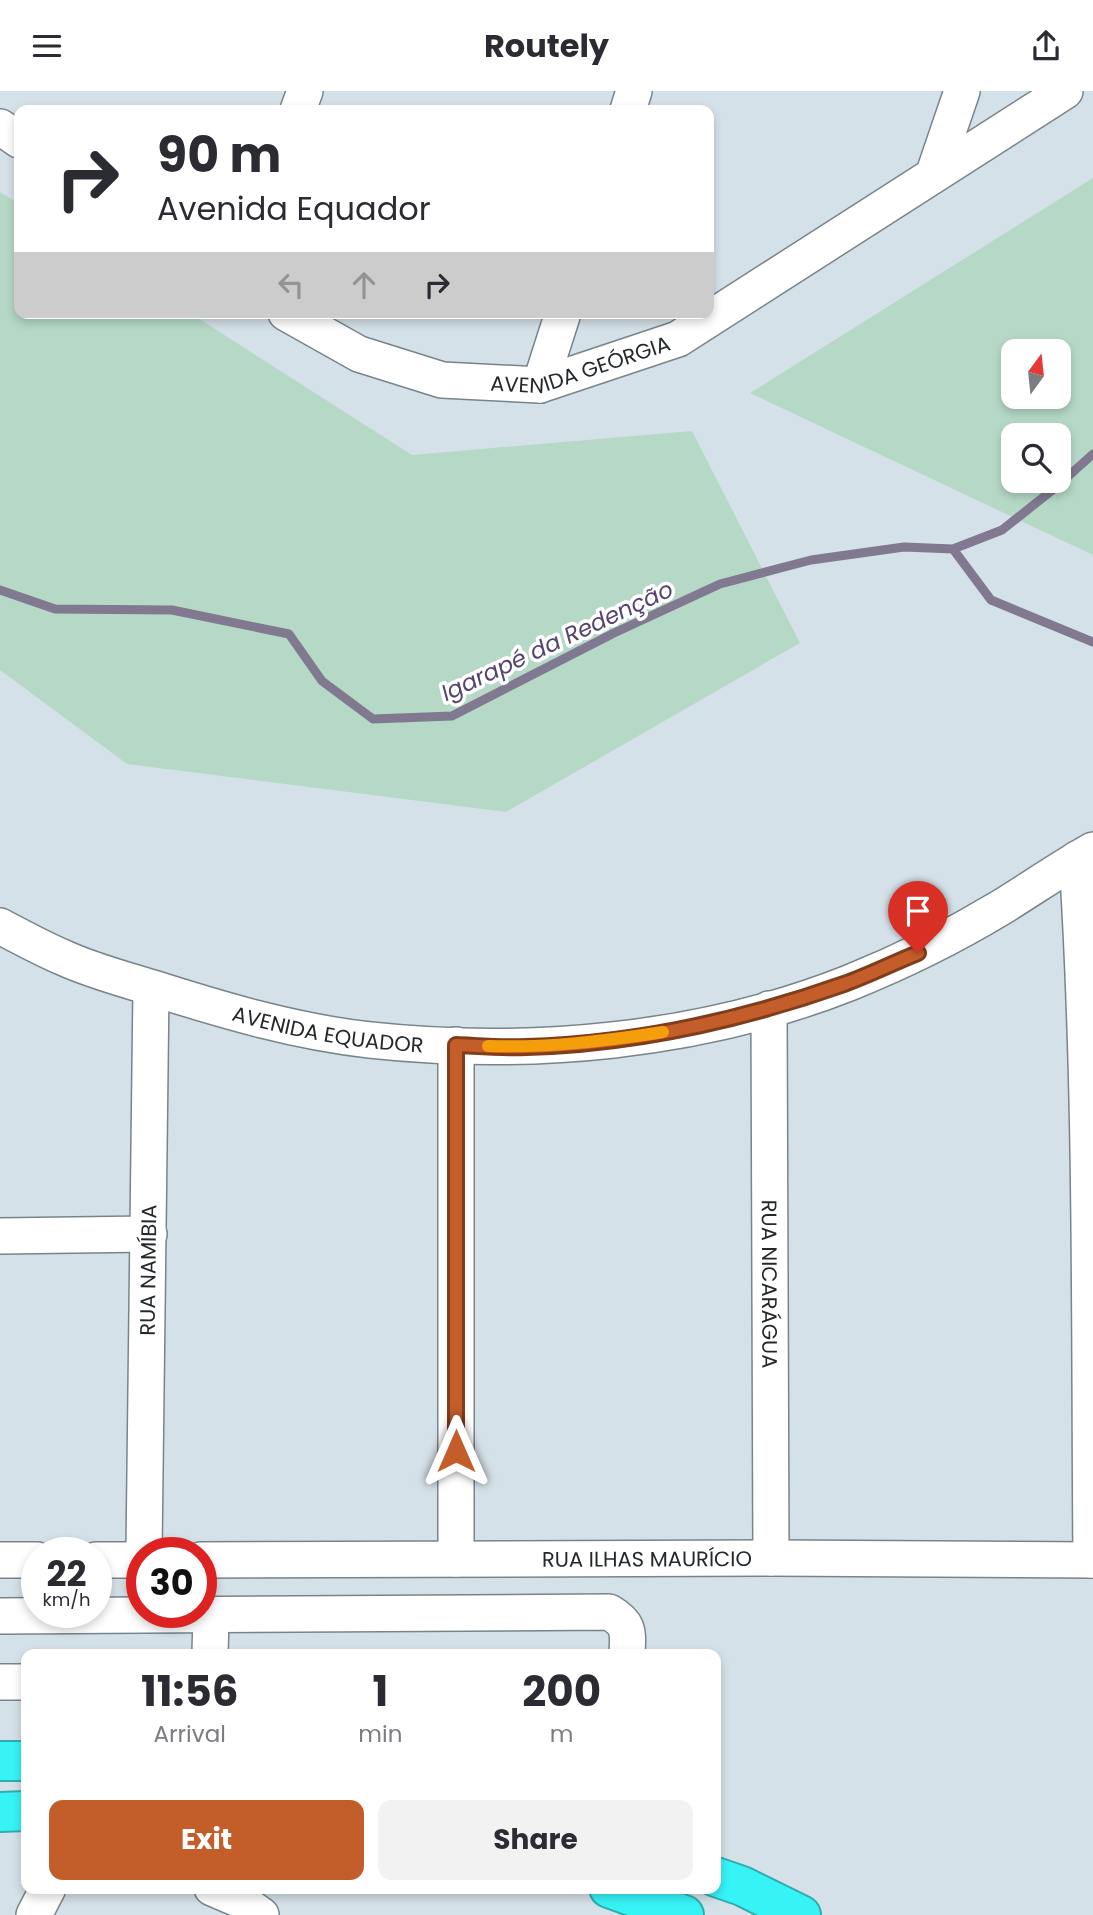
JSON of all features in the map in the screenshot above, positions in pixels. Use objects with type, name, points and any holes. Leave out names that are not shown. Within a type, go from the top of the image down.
[{"type":"highway","points":[[0,1761],[21,1761]]},
{"type":"highway","points":[[0,1812],[21,1811]]},
{"type":"highway","points":[[721,1879],[801,1915]]},
{"type":"highway","points":[[626,1894],[684,1915]]},
{"type":"street","points":[[934,173],[961,91]]},
{"type":"street","name":"AVENIDA GEÓRGIA","points":[[714,316],[1065,91]]},
{"type":"street","name":"AVENIDA GEÓRGIA","points":[[297,319],[359,354],[442,380],[540,385],[678,339],[709,319]]},
{"type":"street","points":[[540,385],[561,319]]},
{"type":"street","points":[[1085,854],[1092,1560]]},
{"type":"street","name":"AVENIDA EQUADOR","points":[[0,926],[64,958],[113,977],[221,1010],[369,1040],[526,1047],[599,1042],[689,1028],[769,1009],[847,983],[918,953],[998,909],[1085,854]]},
{"type":"street","name":"RUA NAMÍBIA","points":[[144,1537],[151,988]]},
{"type":"street","name":"RUA NICARÁGUA","points":[[769,1009],[771,1558]]},
{"type":"street","points":[[456,1045],[456,1559]]},
{"type":"street","points":[[0,1236],[149,1234]]},
{"type":"street","points":[[0,1560],[21,1560]]},
{"type":"street","name":"RUA ILHAS MAURÍCIO","points":[[217,1560],[1092,1560]]},
{"type":"street","points":[[217,1616],[609,1612],[621,1619],[628,1629],[627,1649]]},
{"type":"street","points":[[0,1616],[126,1616]]},
{"type":"street","points":[[210,1649],[211,1628]]},
{"type":"street","points":[[0,1682],[21,1682]]},
{"type":"street","points":[[34,1915],[45,1894]]},
{"type":"street","points":[[226,1894],[261,1915]]},
{"type":"green space","points":[[1093,178],[1093,555],[750,393]]},
{"type":"green space","points":[[0,192],[14,201],[14,319],[199,319],[412,455],[692,431],[800,643],[506,812],[127,764],[0,670]]},
{"type":"waterway","name":"Igarapé da Redenção","points":[[0,590],[55,609],[172,610],[289,634],[322,681],[373,719],[452,716],[614,633],[720,584],[811,560],[904,547],[953,549],[1002,530],[1093,454]]},
{"type":"waterway","points":[[953,549],[991,600],[1093,642]]},
{"type":"slow traffic","points":[[488,1046],[526,1047],[599,1042],[663,1032]]},
{"type":"route","points":[[456,1451],[456,1045],[526,1047],[599,1042],[689,1028],[769,1009],[847,983],[918,953]]}]
